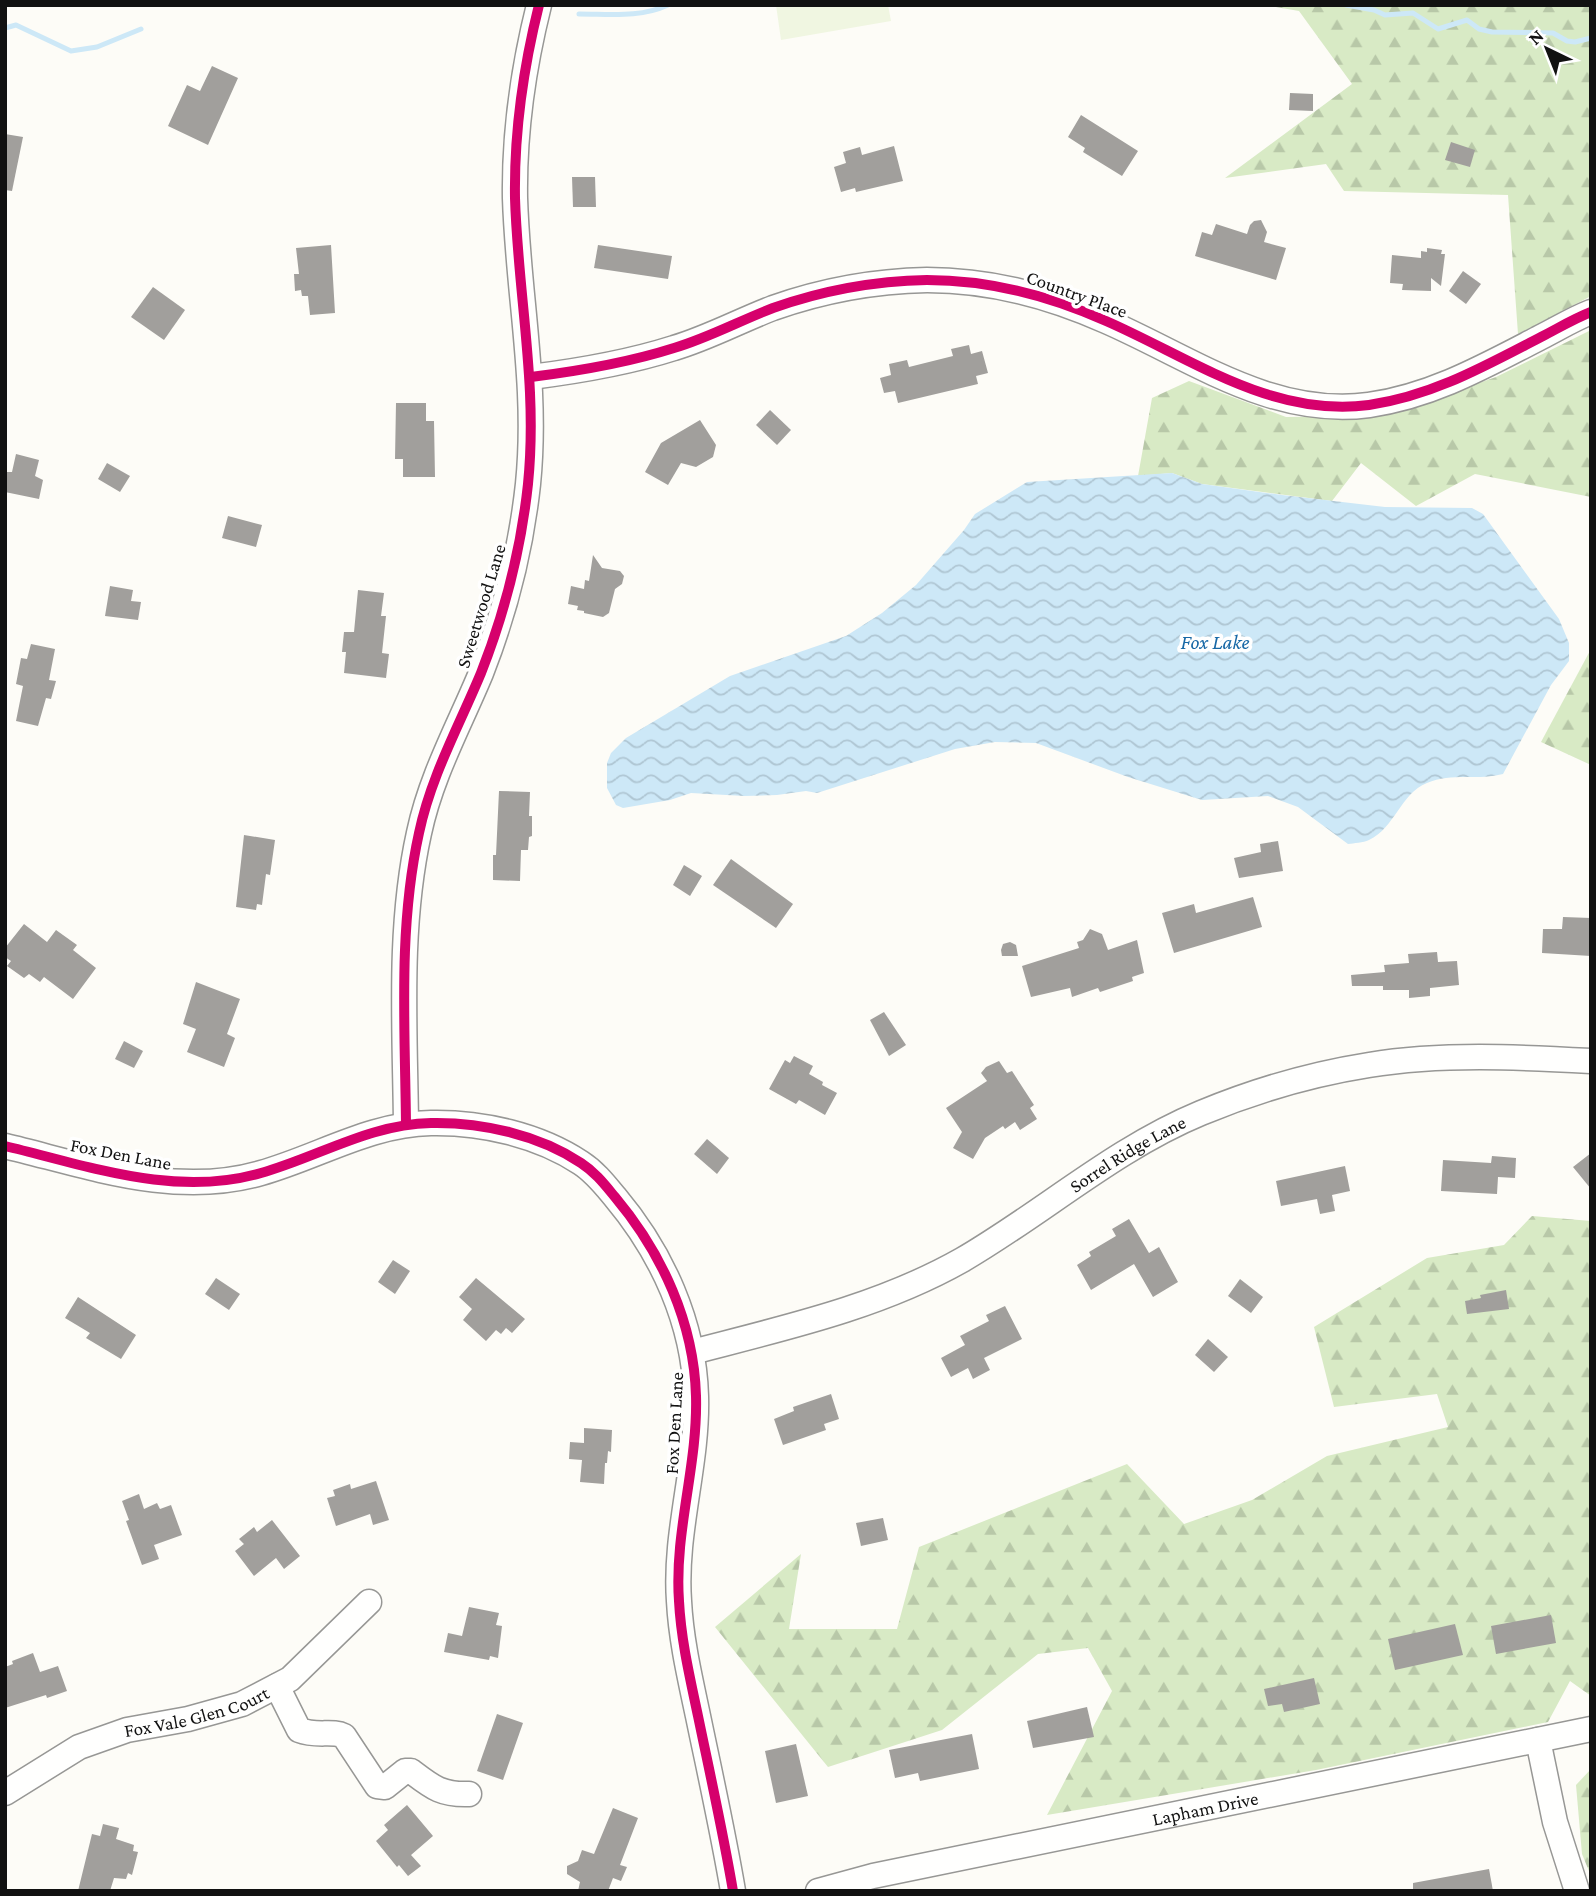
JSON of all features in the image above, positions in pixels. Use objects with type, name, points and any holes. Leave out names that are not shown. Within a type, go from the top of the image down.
[{"type":"street","name":"Sweetwood Lane","points":[[407,1124],[404,957],[411,877],[419,832],[437,773],[481,673],[514,573],[528,482],[531,377],[515,201],[515,153],[528,48],[538,5]]},
{"type":"street","name":"Country Place","points":[[531,377],[589,370],[664,351],[800,299],[856,286],[928,280],[1012,289],[1053,300],[1105,320],[1222,379],[1254,391],[1287,401],[1321,406],[1354,406],[1404,398],[1435,389],[1465,377],[1591,312]]},
{"type":"street","name":"Sorrel Ridge Lane","points":[[692,1352],[802,1324],[864,1303],[937,1273],[1005,1234],[1155,1134],[1248,1095],[1321,1074],[1382,1063],[1482,1058],[1591,1061]]},
{"type":"street","name":"Fox Den Lane","points":[[5,1146],[129,1177],[201,1183],[262,1173],[379,1130],[407,1124],[435,1123],[489,1128],[554,1147],[601,1180],[632,1216],[651,1246],[684,1320],[692,1352],[696,1400],[679,1568],[679,1601],[686,1660],[733,1891]]},
{"type":"street","name":"Fox Vale Glen Court","points":[[5,1793],[79,1747],[127,1730],[188,1719],[242,1704],[277,1686],[290,1679],[369,1602]]},
{"type":"street","points":[[277,1686],[299,1730],[317,1735],[338,1733],[344,1736],[377,1786],[384,1787],[405,1771],[411,1771],[430,1786],[449,1794],[469,1794]]},
{"type":"street","name":"Lapham Drive","points":[[818,1891],[873,1875],[1591,1729]]},
{"type":"street","points":[[1538,1740],[1555,1822],[1577,1891]]},
{"type":"green space","points":[[776,5],[888,5],[891,21],[781,40]]},
{"type":"green space","points":[[1265,5],[1591,5],[1591,296],[1518,334],[1508,195],[1344,191],[1326,164],[1225,178],[1352,84],[1299,11]]},
{"type":"green space","points":[[1591,330],[1591,497],[1475,474],[1416,506],[1361,463],[1332,501],[1202,484],[1172,473],[1138,476],[1152,398],[1189,381],[1286,417],[1384,416],[1496,377]]},
{"type":"green space","points":[[1591,649],[1591,765],[1541,742]]},
{"type":"green space","points":[[1532,1216],[1591,1221],[1591,1696],[1570,1681],[1548,1722],[1316,1770],[1047,1815],[1112,1691],[1088,1648],[1038,1654],[942,1730],[828,1767],[715,1627],[801,1554],[789,1629],[897,1629],[919,1547],[1127,1464],[1184,1524],[1252,1500],[1327,1456],[1448,1427],[1437,1394],[1334,1407],[1314,1327],[1427,1258],[1504,1245]]},
{"type":"green space","points":[[1591,1769],[1591,1876],[1582,1854],[1576,1785]]},
{"type":"water","name":"Fox Lake","points":[[1172,473],[1202,484],[1282,495],[1385,507],[1472,508],[1483,514],[1559,619],[1569,643],[1569,661],[1551,685],[1503,774],[1446,778],[1427,783],[1410,795],[1378,835],[1367,841],[1348,844],[1298,807],[1268,796],[1202,800],[1128,777],[1036,743],[995,742],[955,749],[817,793],[806,791],[744,796],[691,793],[670,800],[623,808],[616,805],[607,788],[607,763],[611,753],[626,738],[730,676],[846,636],[882,613],[916,585],[975,514],[1027,482]]},
{"type":"building","points":[[212,66],[238,78],[208,145],[168,126],[187,85],[200,91]]},
{"type":"building","points":[[1290,93],[1313,94],[1313,111],[1289,110]]},
{"type":"building","points":[[1081,115],[1138,151],[1122,176],[1083,152],[1085,148],[1068,137]]},
{"type":"building","points":[[5,134],[23,137],[12,191],[5,190]]},
{"type":"building","points":[[1451,142],[1475,150],[1470,167],[1445,160]]},
{"type":"building","points":[[894,146],[903,181],[856,192],[855,188],[841,192],[834,167],[846,163],[843,152],[860,147],[862,155]]},
{"type":"building","points":[[572,177],[595,177],[596,207],[573,207]]},
{"type":"building","points":[[1261,220],[1267,232],[1264,242],[1286,248],[1276,280],[1195,256],[1202,232],[1212,235],[1216,224],[1247,234],[1254,221]]},
{"type":"building","points":[[331,245],[335,313],[310,315],[308,296],[302,296],[301,290],[295,291],[294,274],[299,274],[296,248]]},
{"type":"building","points":[[598,245],[672,256],[668,279],[594,268]]},
{"type":"building","points":[[1427,248],[1442,250],[1441,254],[1445,254],[1441,286],[1431,278],[1431,291],[1402,290],[1403,284],[1390,283],[1392,255],[1421,258],[1421,251],[1427,252]]},
{"type":"building","points":[[1463,271],[1481,284],[1466,304],[1449,291]]},
{"type":"building","points":[[153,287],[185,310],[164,340],[131,317]]},
{"type":"building","points":[[969,345],[971,354],[982,351],[988,373],[976,376],[978,384],[898,403],[895,391],[884,393],[880,378],[891,375],[889,364],[907,360],[909,367],[953,356],[951,349]]},
{"type":"building","points":[[396,403],[426,403],[426,421],[434,421],[435,477],[403,477],[403,459],[395,459]]},
{"type":"building","points":[[770,410],[791,430],[777,445],[756,425]]},
{"type":"building","points":[[700,420],[716,445],[713,457],[696,467],[681,463],[668,485],[645,472],[661,443]]},
{"type":"building","points":[[16,454],[39,460],[35,476],[43,480],[39,499],[5,492],[5,472],[12,472]]},
{"type":"building","points":[[107,463],[130,476],[120,492],[98,479]]},
{"type":"building","points":[[228,516],[262,525],[256,547],[222,538]]},
{"type":"building","points":[[593,555],[602,568],[620,571],[624,576],[622,584],[615,589],[609,613],[603,617],[584,613],[577,610],[578,606],[568,604],[571,586],[584,589],[585,580],[589,581]]},
{"type":"building","points":[[110,586],[133,590],[131,601],[141,602],[138,620],[105,616]]},
{"type":"building","points":[[358,590],[384,593],[381,616],[386,616],[382,653],[389,654],[386,678],[344,673],[344,632],[354,632]]},
{"type":"building","points":[[31,644],[55,649],[49,680],[56,681],[51,699],[46,698],[38,726],[16,721],[23,686],[16,684],[21,658],[27,659]]},
{"type":"building","points":[[499,791],[530,792],[532,836],[529,837],[528,850],[521,850],[520,881],[493,880]]},
{"type":"building","points":[[244,835],[275,840],[270,875],[266,874],[262,905],[257,904],[256,910],[236,907]]},
{"type":"building","points":[[1278,841],[1283,871],[1239,878],[1234,858],[1261,852],[1260,844]]},
{"type":"building","points":[[731,859],[793,904],[776,928],[713,885]]},
{"type":"building","points":[[684,865],[702,876],[690,896],[673,885]]},
{"type":"building","points":[[1253,897],[1262,927],[1174,953],[1162,913],[1194,904],[1196,913]]},
{"type":"building","points":[[1563,917],[1591,918],[1591,956],[1542,953],[1543,929],[1562,929]]},
{"type":"building","points":[[24,924],[47,942],[56,930],[77,945],[73,950],[96,968],[73,999],[44,977],[40,982],[29,974],[24,978],[7,966],[11,961],[5,957],[5,948]]},
{"type":"building","points":[[1090,929],[1102,934],[1108,950],[1137,940],[1144,973],[1132,977],[1133,981],[1100,992],[1098,988],[1072,997],[1070,988],[1031,997],[1022,966],[1079,948],[1077,942],[1083,940]]},
{"type":"building","points":[[1010,942],[1016,945],[1018,956],[1002,956],[1003,944]]},
{"type":"building","points":[[1437,952],[1438,962],[1457,961],[1459,985],[1430,988],[1430,996],[1409,998],[1409,990],[1383,990],[1383,986],[1352,986],[1351,975],[1385,972],[1384,965],[1409,963],[1408,954]]},
{"type":"building","points":[[196,982],[240,999],[227,1034],[235,1038],[224,1067],[187,1052],[196,1029],[183,1024]]},
{"type":"building","points":[[884,1012],[906,1045],[889,1056],[870,1020]]},
{"type":"building","points":[[124,1041],[143,1051],[134,1068],[115,1059]]},
{"type":"building","points":[[794,1056],[813,1066],[809,1074],[837,1093],[825,1115],[799,1100],[796,1104],[769,1089],[785,1060],[790,1063]]},
{"type":"building","points":[[999,1061],[1007,1073],[1012,1071],[1034,1105],[1030,1108],[1037,1119],[1020,1130],[1015,1122],[1005,1129],[1003,1126],[985,1138],[973,1159],[953,1148],[962,1132],[946,1108],[987,1081],[981,1073],[986,1067]]},
{"type":"building","points":[[707,1139],[729,1158],[717,1174],[694,1154]]},
{"type":"building","points":[[1591,1153],[1591,1189],[1573,1167]]},
{"type":"building","points":[[1492,1156],[1516,1158],[1515,1178],[1498,1177],[1497,1194],[1441,1191],[1443,1160],[1491,1163]]},
{"type":"building","points":[[1345,1166],[1350,1191],[1332,1195],[1335,1211],[1320,1214],[1317,1199],[1281,1206],[1276,1181]]},
{"type":"building","points":[[1129,1219],[1149,1253],[1159,1247],[1178,1282],[1153,1297],[1134,1264],[1091,1290],[1077,1265],[1091,1256],[1089,1252],[1116,1236],[1112,1229]]},
{"type":"building","points":[[393,1260],[410,1271],[395,1294],[378,1282]]},
{"type":"building","points":[[216,1278],[240,1294],[229,1310],[205,1294]]},
{"type":"building","points":[[476,1278],[525,1319],[512,1333],[506,1328],[501,1334],[496,1330],[486,1341],[463,1320],[472,1309],[459,1297]]},
{"type":"building","points":[[1240,1279],[1263,1297],[1251,1313],[1228,1296]]},
{"type":"building","points":[[1506,1290],[1509,1309],[1467,1314],[1465,1301]]},
{"type":"building","points":[[78,1297],[136,1335],[121,1359],[86,1338],[90,1333],[65,1318]]},
{"type":"building","points":[[1005,1306],[1022,1339],[984,1358],[990,1370],[973,1379],[968,1368],[951,1377],[941,1358],[965,1345],[960,1336],[989,1321],[986,1315]]},
{"type":"building","points":[[1208,1339],[1228,1357],[1214,1372],[1195,1355]]},
{"type":"building","points":[[831,1394],[839,1419],[824,1424],[826,1430],[783,1445],[774,1419],[794,1411],[793,1407]]},
{"type":"building","points":[[584,1428],[612,1430],[611,1452],[608,1451],[605,1463],[604,1484],[580,1482],[582,1460],[569,1459],[570,1442],[584,1443]]},
{"type":"building","points":[[376,1481],[389,1520],[373,1525],[370,1514],[336,1526],[327,1498],[335,1496],[333,1490],[350,1484],[351,1489]]},
{"type":"building","points":[[139,1494],[144,1509],[157,1503],[160,1509],[171,1505],[182,1535],[154,1545],[159,1559],[142,1565],[126,1521],[129,1520],[122,1501]]},
{"type":"building","points":[[883,1518],[888,1540],[861,1546],[856,1523]]},
{"type":"building","points":[[272,1520],[300,1556],[284,1569],[276,1558],[254,1576],[235,1551],[244,1544],[239,1539],[254,1527],[257,1532]]},
{"type":"building","points":[[469,1607],[499,1613],[496,1625],[502,1626],[498,1658],[490,1656],[489,1660],[444,1652],[448,1633],[462,1636]]},
{"type":"building","points":[[1551,1615],[1556,1643],[1496,1654],[1491,1626]]},
{"type":"building","points":[[1455,1624],[1463,1655],[1395,1670],[1388,1639]]},
{"type":"building","points":[[33,1653],[40,1672],[58,1666],[67,1691],[5,1708],[5,1667],[13,1664],[12,1661]]},
{"type":"building","points":[[1314,1678],[1320,1704],[1284,1712],[1282,1704],[1268,1706],[1264,1689]]},
{"type":"building","points":[[1087,1707],[1094,1737],[1033,1748],[1027,1721]]},
{"type":"building","points":[[497,1714],[523,1723],[503,1780],[477,1771]]},
{"type":"building","points":[[972,1734],[979,1769],[920,1781],[918,1773],[895,1778],[889,1750]]},
{"type":"building","points":[[796,1744],[808,1796],[776,1803],[765,1751]]},
{"type":"building","points":[[407,1805],[433,1836],[411,1855],[421,1866],[408,1876],[376,1841],[388,1830],[384,1825]]},
{"type":"building","points":[[613,1808],[638,1818],[620,1865],[627,1867],[621,1881],[613,1878],[608,1891],[578,1891],[580,1882],[567,1874],[567,1866],[578,1861],[582,1850],[594,1854]]},
{"type":"building","points":[[103,1824],[119,1828],[116,1839],[134,1845],[133,1851],[138,1852],[132,1875],[128,1873],[126,1879],[114,1878],[110,1891],[78,1891],[92,1834],[100,1836]]},
{"type":"building","points":[[1489,1869],[1493,1891],[1413,1891],[1413,1883]]},
{"type":"waterway","points":[[579,14],[636,14],[668,5]]},
{"type":"waterway","points":[[1346,5],[1374,10],[1385,15],[1413,13],[1438,29],[1467,20],[1479,29],[1492,32],[1553,33],[1567,41],[1575,42],[1591,38]]},
{"type":"waterway","points":[[5,28],[16,25],[71,51],[97,47],[141,29]]},
{"type":"cycle path","points":[[406,1124],[405,941],[412,869],[424,812],[438,771],[481,673],[497,627],[511,580],[528,484],[531,411],[515,174],[521,101],[539,5]]},
{"type":"cycle path","points":[[531,377],[603,366],[656,353],[699,339],[773,308],[829,292],[888,282],[927,280],[996,286],[1063,304],[1106,321],[1233,382],[1266,394],[1299,403],[1333,407],[1369,405],[1415,395],[1458,379],[1591,312]]},
{"type":"cycle path","points":[[5,1146],[100,1170],[164,1181],[197,1182],[229,1180],[261,1173],[387,1129],[450,1123],[490,1128],[529,1138],[565,1153],[595,1175],[632,1219],[661,1265],[682,1316],[689,1342],[694,1369],[696,1422],[680,1550],[680,1616],[733,1891]]}]
